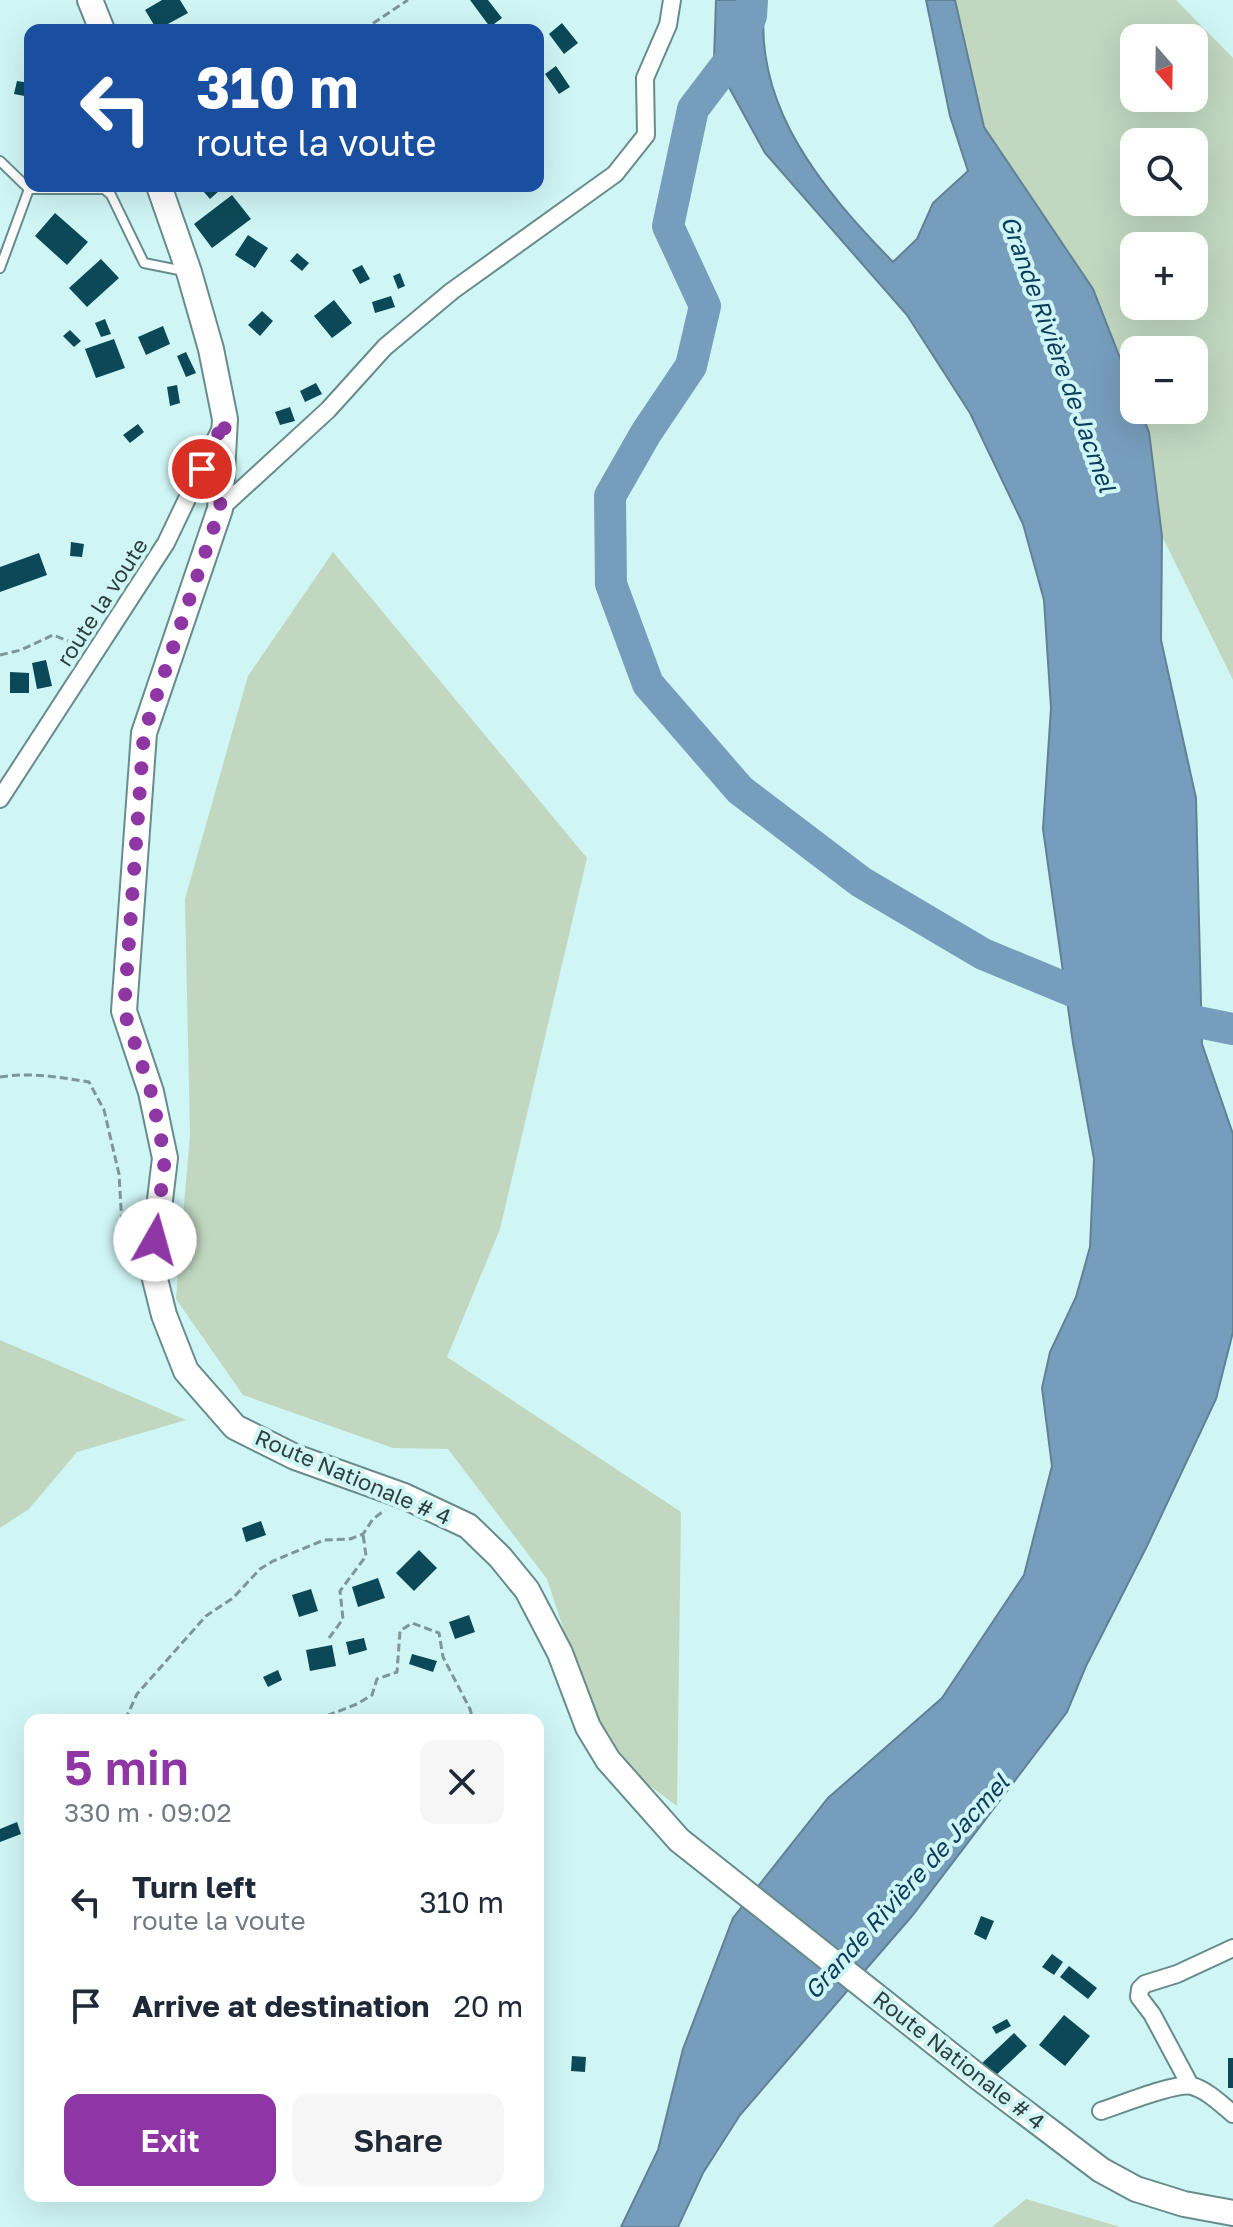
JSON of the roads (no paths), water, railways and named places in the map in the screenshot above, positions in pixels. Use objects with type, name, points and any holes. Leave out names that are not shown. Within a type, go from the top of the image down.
[{"type":"main road","points":[[90,0],[100,24]]},
{"type":"main road","name":"Route Nationale # 4","points":[[161,192],[211,349],[225,419],[220,509],[144,733],[124,1011],[151,1092],[165,1158],[152,1267],[164,1315],[186,1371],[235,1427],[295,1457],[404,1496],[468,1526],[500,1557],[527,1590],[560,1653],[588,1727],[608,1760],[679,1840],[1101,2170],[1136,2189],[1184,2204],[1233,2213]]},
{"type":"street","points":[[220,509],[328,410],[385,347],[452,291],[615,174],[646,135],[645,78],[668,25],[672,0]]},
{"type":"street","name":"route la voute","points":[[0,799],[166,543],[225,419]]},
{"type":"street","points":[[1233,1948],[1177,1974],[1145,1984],[1140,1989],[1139,1997],[1152,2014],[1190,2085],[1209,2094],[1233,2114]]},
{"type":"street","points":[[1101,2111],[1150,2094],[1190,2085]]},
{"type":"lane","points":[[0,161],[24,184]]},
{"type":"lane","points":[[0,268],[28,192]]},
{"type":"lane","points":[[108,192],[144,263],[189,272]]},
{"type":"water","points":[[716,0],[765,0],[764,39],[769,76],[781,111],[818,176],[893,262],[917,239],[933,203],[968,171],[950,116],[926,0],[955,0],[984,127],[1093,289],[1120,358],[1120,424],[1146,424],[1149,432],[1162,536],[1161,640],[1196,798],[1202,1044],[1233,1134],[1233,1332],[1216,1399],[1086,1666],[1067,1712],[912,1916],[740,2115],[703,2173],[678,2227],[621,2227],[658,2150],[683,2049],[733,1918],[828,1798],[942,1698],[1024,1575],[1052,1466],[1042,1388],[1050,1352],[1076,1297],[1090,1247],[1094,1159],[1073,1043],[1043,829],[1051,708],[1044,600],[1023,524],[970,413],[907,315],[765,153],[714,60]]},
{"type":"waterway","name":"Grande Rivière de Jacmel","points":[[752,0],[751,16],[734,55],[693,109],[668,226],[705,306],[691,366],[646,433],[610,496],[611,584],[648,684],[740,790],[861,882],[983,954],[1104,1004]]},
{"type":"waterway","points":[[1158,1014],[1233,1029]]}]
